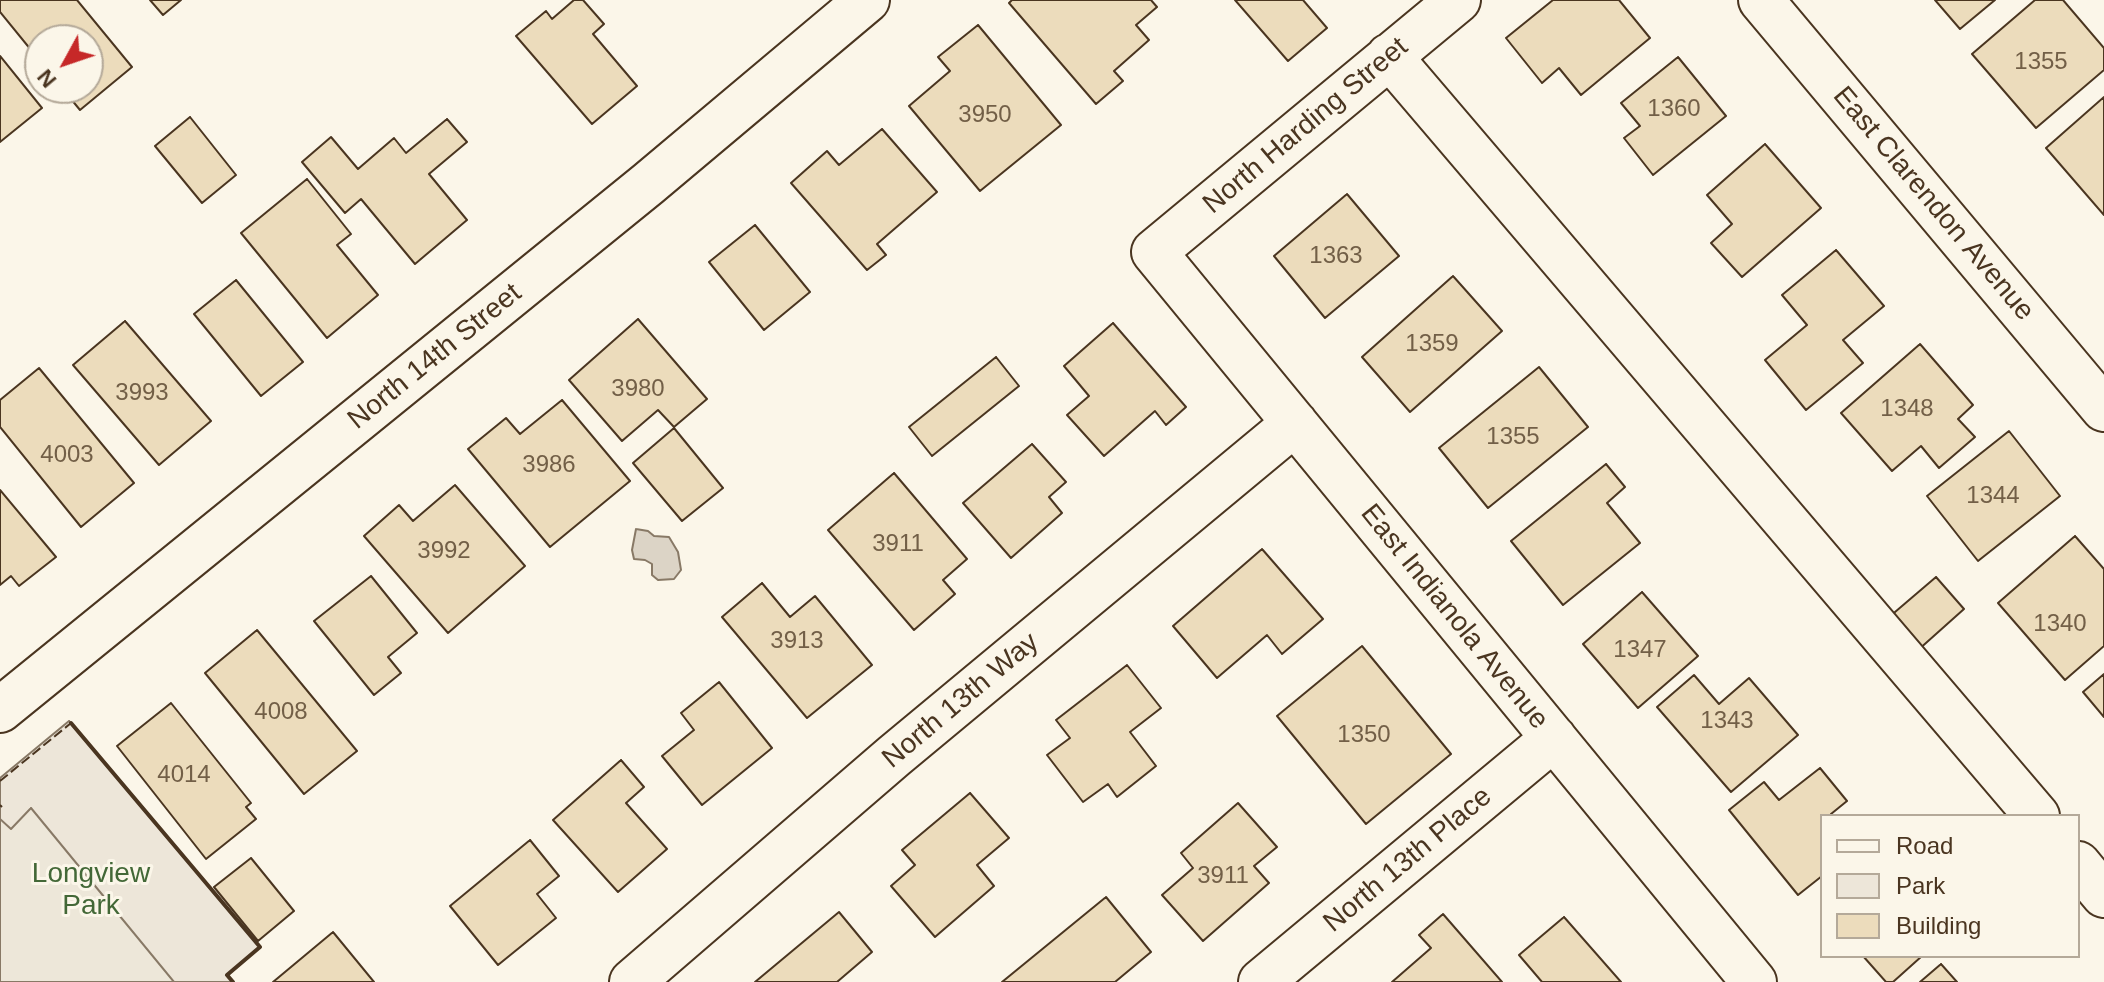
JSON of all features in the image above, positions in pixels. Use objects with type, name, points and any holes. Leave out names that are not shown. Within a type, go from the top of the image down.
[{"type":"street","name":"North 14th Street","points":[[0,710],[636,194],[867,0]]},
{"type":"street","name":"North Harding Street","points":[[1154,252],[1458,0]]},
{"type":"street","name":"East Clarendon Avenue","points":[[1761,0],[2104,409]]},
{"type":"street","points":[[1389,56],[2035,814]]},
{"type":"street","name":"East Indianola Avenue","points":[[1154,252],[1754,982]]},
{"type":"street","name":"North 13th Way","points":[[632,982],[894,756],[1295,423]]},
{"type":"street","name":"North 13th Place","points":[[1261,982],[1554,738]]},
{"type":"street","points":[[2080,866],[2104,895]]},
{"type":"green space","name":"Longview Park","points":[[69,721],[260,947],[228,975],[233,982],[0,982],[0,778]]},
{"type":"shaded area","points":[[636,529],[648,531],[654,536],[669,537],[678,552],[681,570],[674,579],[658,580],[652,575],[652,564],[634,559],[632,550]]},
{"type":"shaded area","points":[[31,808],[174,982],[0,982],[0,819],[11,829]]},
{"type":"building","points":[[0,0],[77,0],[97,24],[24,24],[24,41],[0,12]]},
{"type":"building","points":[[150,0],[181,0],[163,15]]},
{"type":"building","points":[[574,0],[583,0],[604,24],[593,34],[637,86],[592,124],[516,36],[546,11],[552,19]]},
{"type":"building","points":[[1012,0],[1151,0],[1157,7],[1136,25],[1149,40],[1114,71],[1123,81],[1096,104],[1009,3]]},
{"type":"building","points":[[1235,0],[1303,0],[1327,28],[1288,61]]},
{"type":"building","points":[[1553,0],[1619,0],[1650,38],[1581,95],[1559,68],[1542,83],[1506,38]]},
{"type":"building","points":[[1935,0],[1995,0],[1960,29]]},
{"type":"building","points":[[2035,0],[2063,0],[2104,48],[2104,70],[2036,128],[1972,54]]},
{"type":"building","points":[[978,25],[1061,125],[980,191],[909,106],[950,71],[938,57]]},
{"type":"building","points":[[104,33],[132,67],[104,90]]},
{"type":"building","points":[[0,56],[24,86],[24,104],[39,104],[42,108],[0,142]]},
{"type":"building","points":[[1678,57],[1726,116],[1653,175],[1624,138],[1640,126],[1621,103]]},
{"type":"building","points":[[2104,97],[2104,215],[2046,148]]},
{"type":"building","points":[[190,117],[236,175],[202,203],[155,146]]},
{"type":"building","points":[[447,119],[467,142],[429,174],[467,220],[415,264],[361,199],[345,213],[302,162],[331,137],[358,169],[394,138],[406,153]]},
{"type":"building","points":[[882,129],[937,192],[877,244],[886,255],[867,270],[791,183],[827,151],[839,165]]},
{"type":"building","points":[[1765,144],[1821,208],[1742,277],[1711,243],[1732,224],[1707,195]]},
{"type":"building","points":[[307,179],[351,234],[337,245],[378,295],[327,338],[241,233]]},
{"type":"building","points":[[1347,194],[1399,256],[1325,318],[1274,256]]},
{"type":"building","points":[[755,225],[810,292],[764,330],[709,262]]},
{"type":"building","points":[[1836,250],[1884,306],[1843,340],[1863,363],[1806,410],[1765,360],[1807,325],[1782,295]]},
{"type":"building","points":[[1453,276],[1502,331],[1410,412],[1362,357]]},
{"type":"building","points":[[236,280],[303,362],[261,396],[194,314]]},
{"type":"building","points":[[638,319],[707,399],[674,427],[658,410],[622,441],[569,380]]},
{"type":"building","points":[[125,321],[211,421],[159,465],[73,365]]},
{"type":"building","points":[[1113,323],[1186,407],[1166,425],[1155,411],[1104,456],[1067,415],[1089,396],[1064,366]]},
{"type":"building","points":[[1920,344],[1973,405],[1958,419],[1975,437],[1939,468],[1921,446],[1892,471],[1841,413]]},
{"type":"building","points":[[996,357],[1019,386],[932,456],[909,427]]},
{"type":"building","points":[[1539,367],[1588,427],[1488,508],[1439,448]]},
{"type":"building","points":[[39,368],[134,483],[81,527],[0,427],[0,400]]},
{"type":"building","points":[[562,400],[630,481],[550,547],[468,449],[506,418],[520,434]]},
{"type":"building","points":[[674,428],[723,488],[682,521],[633,463]]},
{"type":"building","points":[[2009,431],[2060,496],[1978,561],[1927,496]]},
{"type":"building","points":[[1032,444],[1066,482],[1049,497],[1062,513],[1011,558],[963,503]]},
{"type":"building","points":[[1606,464],[1625,487],[1607,503],[1640,543],[1563,605],[1511,541]]},
{"type":"building","points":[[894,473],[967,559],[943,580],[955,594],[914,630],[828,530]]},
{"type":"building","points":[[455,485],[525,566],[448,633],[364,536],[399,505],[413,521]]},
{"type":"building","points":[[0,490],[56,557],[19,586],[11,576],[0,585]]},
{"type":"building","points":[[2075,536],[2104,569],[2104,646],[2065,680],[1998,603]]},
{"type":"building","points":[[1262,549],[1323,619],[1282,654],[1267,635],[1217,678],[1173,626]]},
{"type":"building","points":[[371,576],[417,633],[388,657],[401,673],[374,695],[314,621]]},
{"type":"building","points":[[1936,577],[1964,609],[1917,651],[1888,618]]},
{"type":"building","points":[[762,583],[790,617],[815,596],[872,665],[807,718],[722,617]]},
{"type":"building","points":[[1642,592],[1698,656],[1638,708],[1583,644]]},
{"type":"building","points":[[257,630],[357,751],[304,794],[205,673]]},
{"type":"building","points":[[1362,646],[1451,754],[1366,824],[1277,716]]},
{"type":"building","points":[[1127,665],[1161,708],[1130,732],[1156,766],[1117,797],[1108,784],[1083,802],[1047,755],[1070,738],[1056,720]]},
{"type":"building","points":[[2104,674],[2104,717],[2083,692]]},
{"type":"building","points":[[1694,675],[1719,704],[1749,678],[1798,735],[1731,792],[1657,707]]},
{"type":"building","points":[[719,682],[772,748],[702,805],[662,756],[694,730],[681,713]]},
{"type":"building","points":[[171,703],[251,803],[246,807],[256,819],[206,859],[117,746]]},
{"type":"building","points":[[621,760],[644,787],[626,803],[667,849],[618,892],[553,820]]},
{"type":"building","points":[[1820,768],[1847,801],[1831,814],[1820,814],[1820,878],[1798,895],[1729,810],[1764,782],[1779,800]]},
{"type":"building","points":[[970,793],[1009,838],[977,865],[994,886],[935,937],[891,886],[915,865],[902,850]]},
{"type":"building","points":[[1238,803],[1277,847],[1254,866],[1269,883],[1203,941],[1162,895],[1193,868],[1181,853]]},
{"type":"building","points":[[530,840],[559,876],[537,894],[556,918],[498,965],[450,906]]},
{"type":"building","points":[[251,858],[294,911],[258,941],[214,887]]},
{"type":"building","points":[[1106,897],[1151,952],[1115,982],[1002,982]]},
{"type":"building","points":[[839,912],[872,952],[837,982],[755,982]]},
{"type":"building","points":[[1443,914],[1502,982],[1392,982],[1431,948],[1419,935]]},
{"type":"building","points":[[1564,917],[1621,982],[1542,982],[1519,955]]},
{"type":"building","points":[[333,932],[374,982],[273,982]]},
{"type":"building","points":[[1865,958],[1920,958],[1893,982],[1886,982]]},
{"type":"building","points":[[1941,964],[1957,982],[1920,982]]},
{"type":"fence","points":[[0,781],[71,723]]},
{"type":"wall","points":[[71,723],[260,947],[227,975],[233,982]]}]
